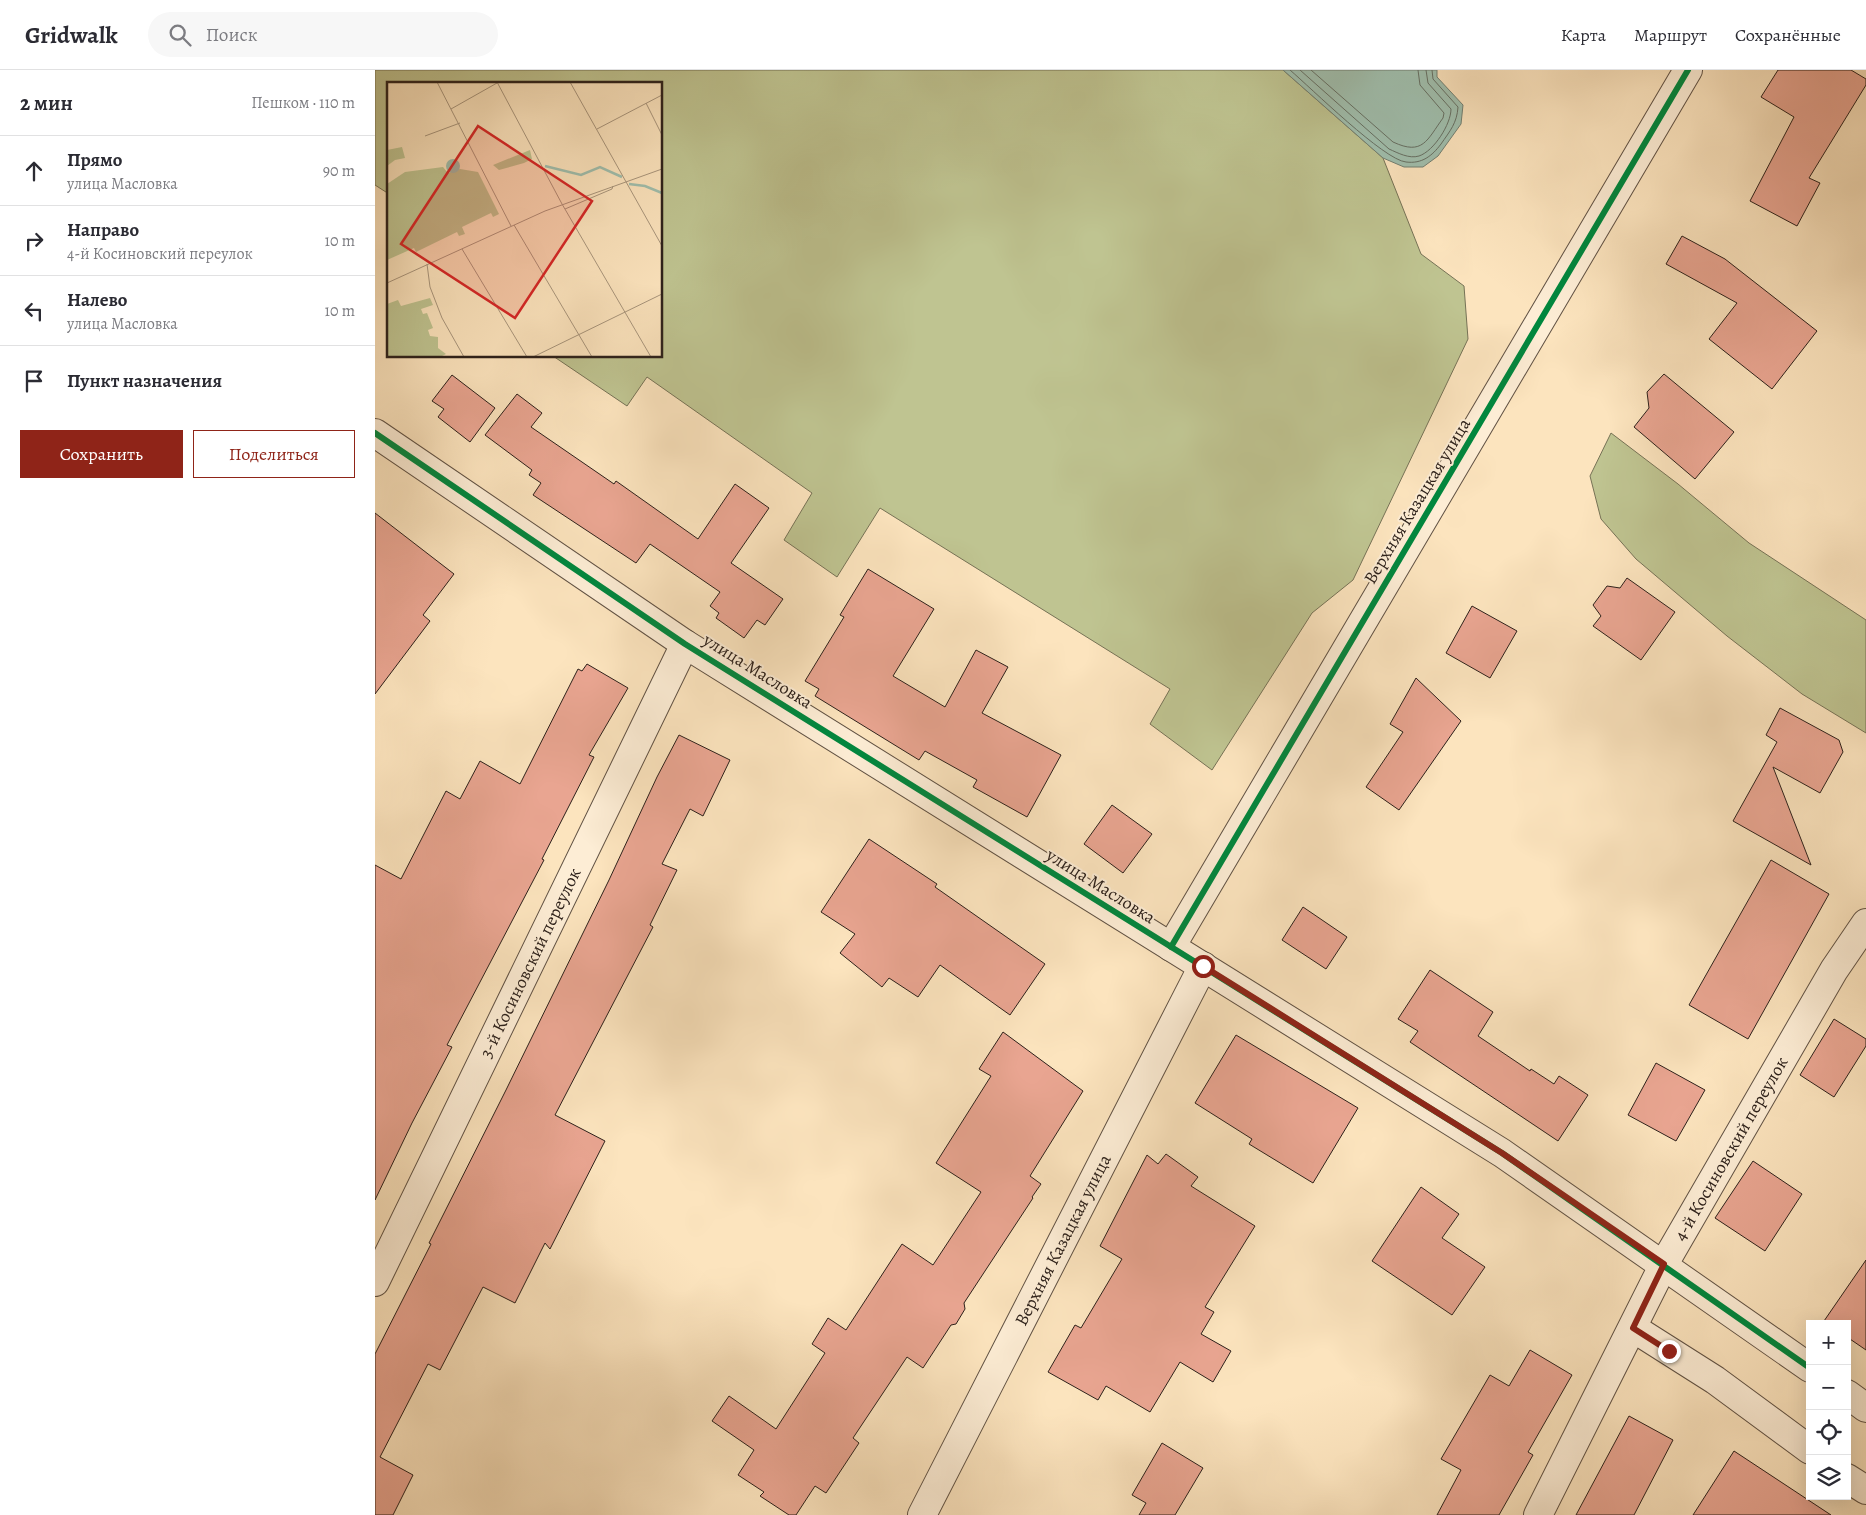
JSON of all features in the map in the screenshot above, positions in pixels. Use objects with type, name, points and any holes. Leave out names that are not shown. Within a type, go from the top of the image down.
[{"type":"street","name":"Верхняя Казацкая улица","points":[[1171,947],[1688,70]]},
{"type":"street","name":"улица Масловка","points":[[375,433],[685,644],[1502,1153],[1664,1264],[1806,1365]]},
{"type":"street","name":"3-й Косиновский переулок","points":[[375,1282],[685,644]]},
{"type":"street","name":"4-й Косиновский переулок","points":[[1538,1515],[1664,1264],[1834,970],[1866,923]]},
{"type":"street","name":"Верхняя Казацкая улица","points":[[922,1515],[1203,966]]},
{"type":"street","points":[[1633,1328],[1715,1380],[1806,1447]]},
{"type":"street","points":[[1851,1397],[1866,1408]]},
{"type":"street","points":[[1851,1481],[1866,1490]]},
{"type":"green space","points":[[375,70],[1283,70],[1383,158],[1421,254],[1464,286],[1468,339],[1353,580],[1312,613],[1212,770],[1150,724],[1170,689],[880,508],[837,577],[784,540],[812,493],[647,377],[627,406],[556,358],[663,358],[663,82],[387,82],[387,193],[375,185]]},
{"type":"green space","points":[[1611,433],[1678,484],[1749,543],[1866,620],[1866,733],[1802,694],[1727,636],[1636,559],[1601,519],[1590,476]]},
{"type":"water","points":[[1283,70],[1437,70],[1437,77],[1463,105],[1461,124],[1438,156],[1423,167],[1404,167],[1383,158]]},
{"type":"building","points":[[1778,70],[1851,70],[1866,79],[1866,85],[1809,178],[1820,183],[1797,226],[1750,201],[1794,117],[1761,97]]},
{"type":"building","points":[[1682,236],[1725,259],[1817,331],[1772,389],[1709,339],[1737,303],[1666,264]]},
{"type":"building","points":[[1664,374],[1734,432],[1695,479],[1634,427],[1649,408],[1647,392]]},
{"type":"building","points":[[452,375],[495,408],[470,442],[438,417],[444,409],[432,401]]},
{"type":"building","points":[[517,394],[542,413],[531,427],[614,484],[616,481],[698,539],[735,484],[769,508],[731,563],[783,599],[765,625],[757,620],[744,638],[716,618],[719,613],[710,606],[720,592],[650,544],[636,563],[533,495],[541,483],[529,475],[532,470],[485,435]]},
{"type":"building","points":[[375,513],[454,574],[423,615],[430,621],[375,694]]},
{"type":"building","points":[[868,569],[934,609],[893,676],[945,707],[976,650],[1008,667],[982,713],[1061,755],[1027,817],[973,787],[977,780],[925,751],[919,760],[815,696],[819,689],[805,681],[844,617],[840,615]]},
{"type":"building","points":[[1627,578],[1675,612],[1641,660],[1593,626],[1601,616],[1593,605],[1607,586],[1620,588]]},
{"type":"building","points":[[1472,606],[1517,631],[1490,678],[1446,653]]},
{"type":"building","points":[[587,664],[628,688],[589,755],[594,757],[542,859],[544,860],[447,1045],[452,1047],[412,1123],[375,1200],[375,865],[401,879],[446,791],[460,799],[480,761],[520,784],[578,669],[582,671]]},
{"type":"building","points":[[1416,678],[1461,721],[1399,810],[1366,787],[1403,732],[1390,724]]},
{"type":"building","points":[[1780,708],[1839,740],[1843,752],[1820,793],[1773,767],[1811,865],[1733,821],[1777,742],[1766,735]]},
{"type":"building","points":[[679,735],[730,760],[703,816],[690,809],[662,864],[677,870],[650,925],[653,927],[555,1115],[605,1141],[550,1249],[545,1243],[515,1303],[483,1287],[440,1370],[428,1364],[380,1457],[413,1475],[393,1515],[375,1515],[375,1354],[431,1244],[429,1243],[506,1090]]},
{"type":"building","points":[[1112,805],[1152,834],[1123,873],[1084,844]]},
{"type":"building","points":[[869,839],[937,884],[935,887],[1045,964],[1010,1015],[940,965],[918,997],[889,978],[882,987],[840,953],[855,934],[821,912]]},
{"type":"building","points":[[1771,860],[1829,894],[1748,1039],[1689,1005]]},
{"type":"building","points":[[1303,907],[1347,937],[1326,969],[1282,940]]},
{"type":"building","points":[[1430,970],[1493,1012],[1478,1036],[1530,1071],[1531,1069],[1554,1084],[1559,1076],[1588,1095],[1558,1141],[1410,1042],[1418,1031],[1398,1019]]},
{"type":"building","points":[[1834,1019],[1866,1039],[1866,1046],[1834,1097],[1800,1075]]},
{"type":"building","points":[[1003,1032],[1083,1091],[1030,1176],[1041,1184],[964,1303],[965,1309],[956,1324],[951,1325],[923,1368],[907,1357],[853,1438],[859,1443],[826,1493],[815,1486],[796,1515],[789,1515],[760,1496],[764,1492],[738,1475],[754,1450],[712,1421],[729,1396],[776,1429],[825,1353],[812,1344],[828,1318],[846,1330],[902,1244],[933,1265],[981,1192],[936,1163],[991,1076],[979,1069]]},
{"type":"building","points":[[1236,1035],[1358,1108],[1313,1183],[1249,1144],[1252,1139],[1195,1103]]},
{"type":"building","points":[[1656,1063],[1705,1090],[1676,1141],[1628,1115]]},
{"type":"building","points":[[1166,1154],[1198,1177],[1191,1186],[1255,1226],[1205,1307],[1214,1312],[1201,1334],[1231,1351],[1213,1382],[1180,1362],[1150,1412],[1106,1386],[1098,1400],[1048,1372],[1075,1325],[1081,1328],[1122,1259],[1100,1246],[1147,1155],[1158,1164]]},
{"type":"building","points":[[1753,1161],[1802,1194],[1765,1251],[1715,1218]]},
{"type":"building","points":[[1421,1187],[1459,1214],[1442,1238],[1485,1267],[1452,1315],[1372,1261]]},
{"type":"building","points":[[1866,1260],[1866,1350],[1851,1340],[1851,1320],[1825,1320]]},
{"type":"building","points":[[1530,1350],[1572,1375],[1528,1452],[1533,1455],[1499,1515],[1437,1515],[1461,1470],[1441,1459],[1490,1375],[1509,1386]]},
{"type":"building","points":[[1629,1416],[1673,1440],[1634,1515],[1576,1515]]},
{"type":"building","points":[[1162,1443],[1203,1468],[1175,1515],[1139,1515],[1146,1503],[1132,1495]]},
{"type":"building","points":[[1734,1451],[1831,1515],[1693,1515]]},
{"type":"cycle path","points":[[1171,947],[1688,70]]},
{"type":"cycle path","points":[[375,433],[685,644],[1502,1153],[1806,1365]]},
{"type":"route","points":[[1203,966],[1502,1153],[1569,1201],[1664,1264],[1633,1328],[1669,1351]]}]
